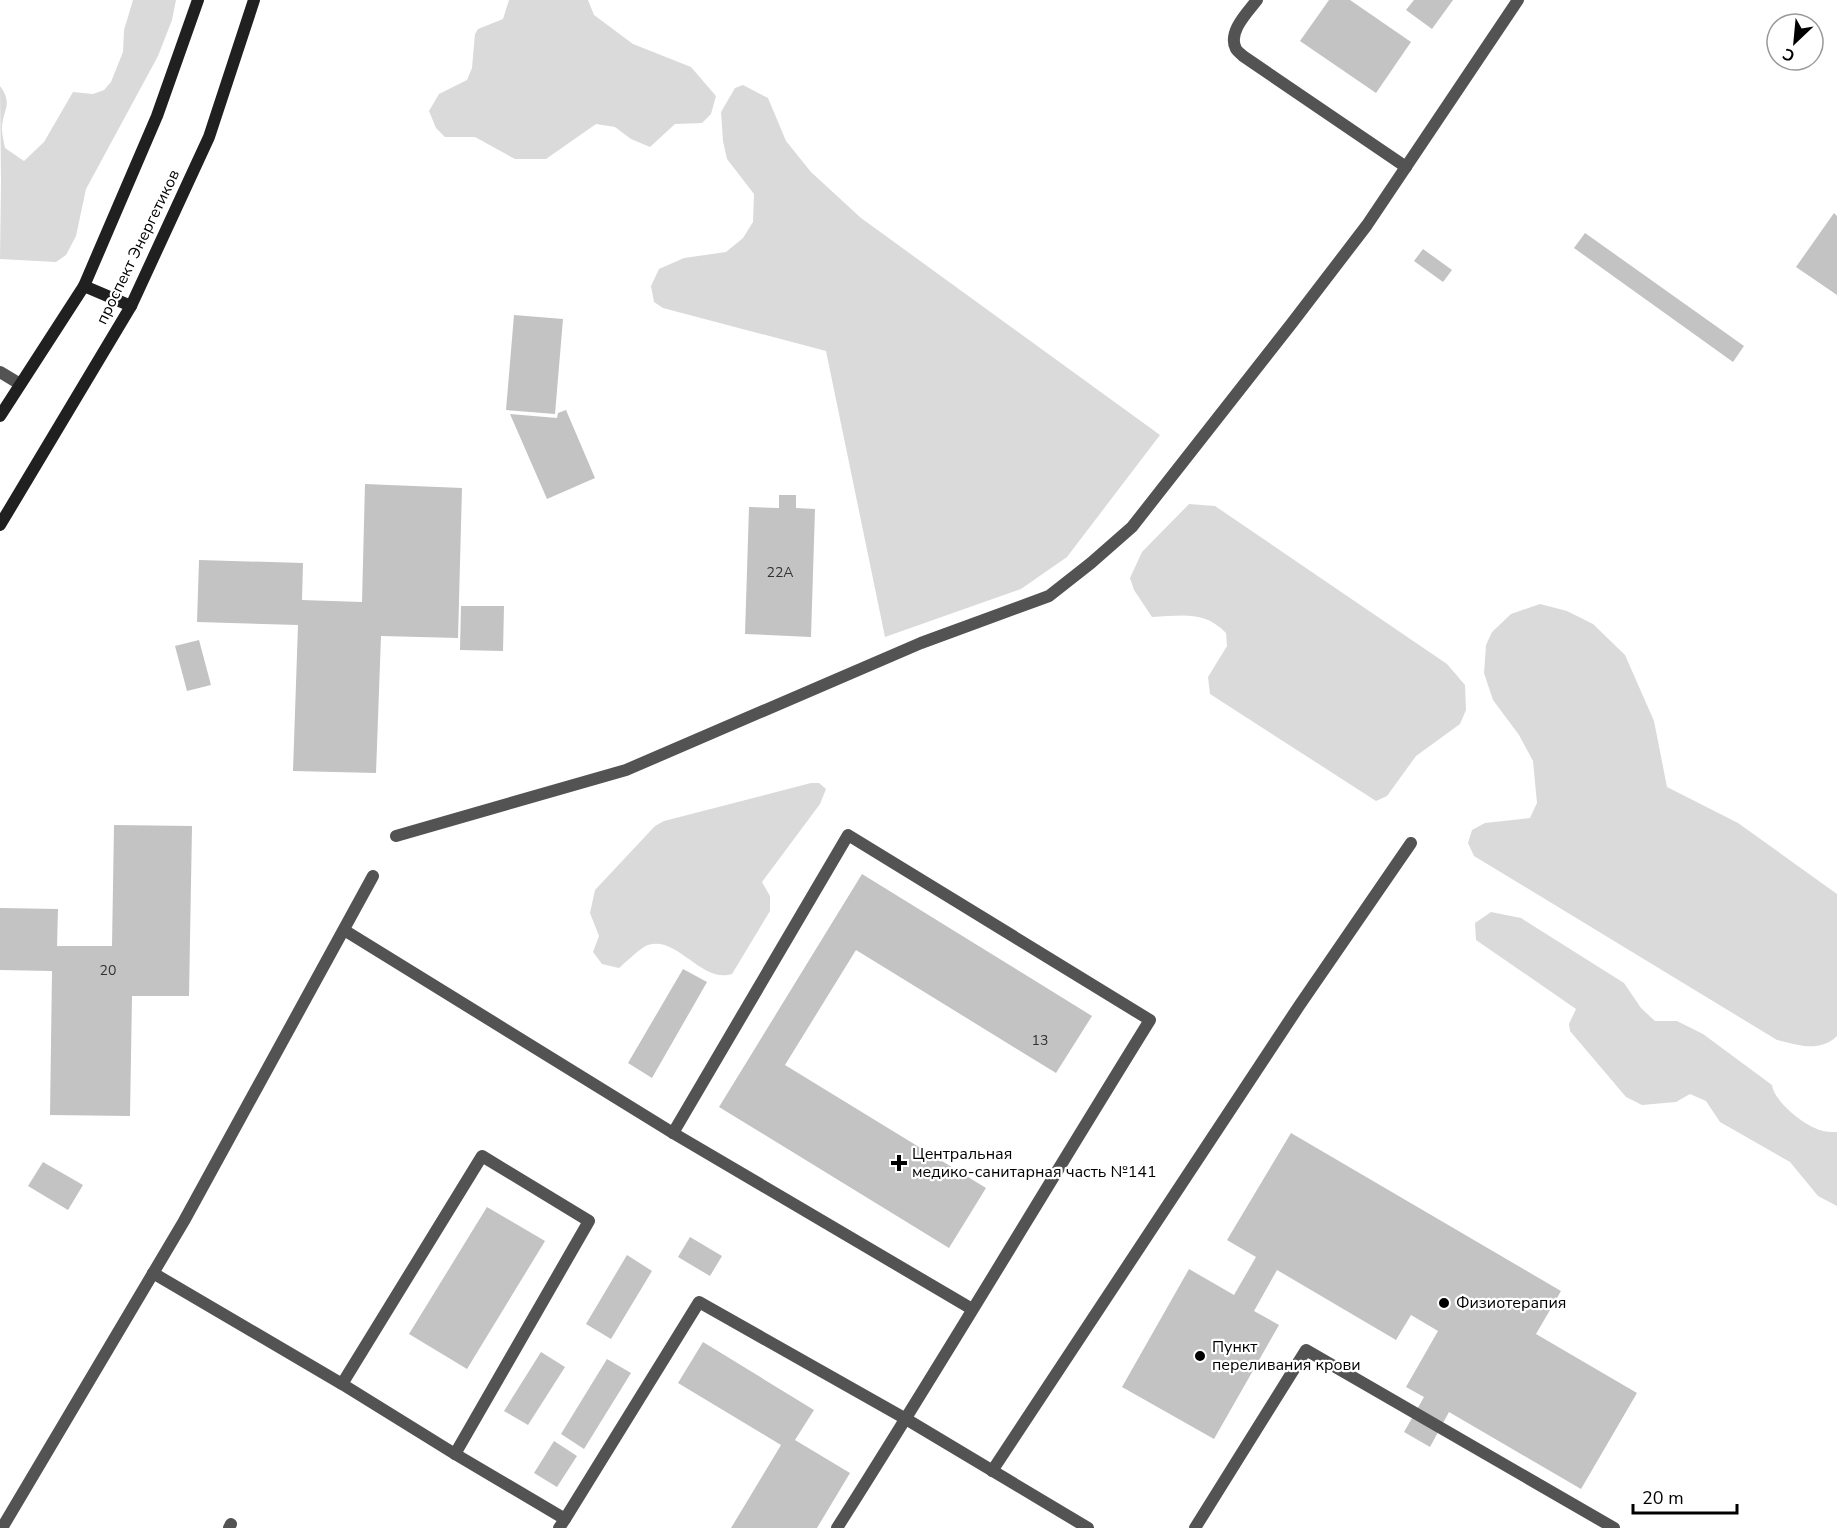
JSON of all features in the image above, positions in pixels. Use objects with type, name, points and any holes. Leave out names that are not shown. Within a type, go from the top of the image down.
[{"type":"main road","name":"проспект Энергетиков","points":[[0,416],[84,286],[157,116],[198,0]]},
{"type":"main road","name":"проспект Энергетиков","points":[[0,525],[131,306],[209,137],[254,0]]},
{"type":"main road","points":[[84,286],[131,306]]},
{"type":"street","points":[[1257,0],[1237,27],[1234,38],[1236,49],[1243,57],[1406,167]]},
{"type":"street","points":[[396,836],[626,770],[921,643],[1049,596],[1132,527],[1292,324],[1367,225],[1518,0]]},
{"type":"street","points":[[0,372],[20,384]]},
{"type":"street","points":[[673,1133],[848,835],[1150,1020],[837,1528]]},
{"type":"street","points":[[992,1471],[1299,1006],[1411,843]]},
{"type":"street","points":[[2,1528],[184,1221],[373,876]]},
{"type":"street","points":[[344,930],[673,1133],[972,1309]]},
{"type":"street","points":[[342,1384],[482,1156],[589,1221],[455,1454]]},
{"type":"street","points":[[153,1273],[342,1384],[562,1523],[699,1302],[906,1419],[1088,1528]]},
{"type":"street","points":[[1195,1528],[1306,1350],[1614,1528]]},
{"type":"shaded area","points":[[133,0],[176,0],[172,20],[158,56],[86,189],[76,236],[66,255],[56,262],[0,259],[0,86],[7,103],[2,122],[5,148],[24,161],[44,142],[73,92],[93,94],[104,90],[111,82],[123,52],[124,30]]},
{"type":"shaded area","points":[[509,0],[588,0],[594,15],[633,44],[691,67],[716,96],[711,114],[702,123],[675,124],[650,147],[631,139],[615,127],[596,124],[546,159],[515,159],[475,137],[445,137],[436,128],[429,111],[439,94],[467,80],[472,68],[475,34],[478,29],[503,19]]},
{"type":"shaded area","points":[[743,85],[768,98],[786,141],[811,172],[861,218],[1160,435],[1067,557],[1021,589],[885,637],[826,351],[663,308],[654,302],[651,286],[659,269],[684,258],[726,252],[743,238],[753,222],[754,194],[727,159],[723,141],[721,112],[735,88]]},
{"type":"shaded area","points":[[1189,504],[1215,506],[1447,664],[1465,685],[1466,710],[1460,724],[1416,756],[1387,796],[1376,801],[1210,694],[1208,677],[1227,646],[1226,633],[1218,626],[1192,616],[1152,617],[1134,590],[1130,578],[1142,552]]},
{"type":"shaded area","points":[[1540,604],[1567,611],[1593,624],[1625,655],[1654,721],[1667,787],[1738,823],[1837,894],[1837,1036],[1830,1041],[1808,1046],[1777,1040],[1474,856],[1468,843],[1472,830],[1485,823],[1530,818],[1537,803],[1533,761],[1519,735],[1493,700],[1484,673],[1486,645],[1492,632],[1511,614]]},
{"type":"shaded area","points":[[811,783],[819,783],[826,789],[820,804],[762,882],[770,896],[770,911],[732,974],[721,975],[710,972],[679,952],[659,944],[648,945],[619,968],[602,964],[593,952],[599,936],[590,913],[595,890],[655,826],[664,821]]},
{"type":"shaded area","points":[[1491,912],[1521,918],[1624,983],[1641,1008],[1655,1021],[1677,1021],[1703,1034],[1772,1085],[1778,1099],[1808,1125],[1823,1131],[1837,1132],[1837,1206],[1818,1196],[1790,1162],[1720,1122],[1706,1101],[1690,1094],[1676,1102],[1642,1105],[1626,1097],[1570,1031],[1569,1024],[1576,1009],[1476,940],[1475,923]]},
{"type":"building","points":[[1329,0],[1350,0],[1411,42],[1376,93],[1300,41]]},
{"type":"building","points":[[1414,0],[1453,0],[1432,29],[1406,10]]},
{"type":"building","points":[[1834,213],[1837,216],[1837,295],[1796,267]]},
{"type":"building","points":[[1585,233],[1744,346],[1733,362],[1574,248]]},
{"type":"building","points":[[1423,249],[1452,270],[1443,282],[1414,261]]},
{"type":"building","points":[[514,315],[563,319],[555,414],[506,410]]},
{"type":"building","points":[[566,410],[595,478],[547,499],[510,414],[557,418],[558,413]]},
{"type":"building","points":[[365,484],[462,488],[458,638],[381,636],[376,773],[293,771],[298,625],[197,622],[199,560],[303,563],[302,600],[362,602]]},
{"type":"building","points":[[779,495],[796,495],[796,508],[815,509],[811,637],[745,634],[749,507],[779,508]]},
{"type":"building","points":[[461,606],[504,606],[503,651],[460,650]]},
{"type":"building","points":[[199,640],[211,685],[187,691],[175,646]]},
{"type":"building","points":[[114,825],[192,826],[189,996],[132,996],[130,1116],[50,1115],[52,971],[0,970],[0,908],[58,909],[57,946],[112,946]]},
{"type":"building","points":[[862,874],[1092,1016],[1056,1073],[856,950],[785,1065],[986,1188],[949,1248],[719,1107]]},
{"type":"building","points":[[683,969],[707,982],[652,1078],[628,1063]]},
{"type":"building","name":"Физиотерапия","points":[[1291,1133],[1561,1291],[1536,1334],[1637,1393],[1581,1489],[1449,1412],[1430,1447],[1404,1432],[1424,1397],[1406,1387],[1438,1331],[1411,1315],[1396,1340],[1277,1270],[1254,1311],[1279,1325],[1214,1439],[1122,1387],[1189,1269],[1234,1295],[1256,1257],[1227,1240]]},
{"type":"building","points":[[43,1162],[83,1185],[68,1210],[28,1186]]},
{"type":"building","points":[[487,1207],[545,1241],[467,1369],[409,1334]]},
{"type":"building","points":[[690,1237],[722,1256],[710,1276],[678,1257]]},
{"type":"building","points":[[627,1255],[652,1271],[611,1339],[586,1324]]},
{"type":"building","points":[[703,1342],[814,1410],[795,1440],[850,1473],[817,1528],[731,1528],[781,1445],[678,1383]]},
{"type":"building","points":[[541,1352],[565,1367],[528,1425],[504,1411]]},
{"type":"building","points":[[607,1359],[631,1373],[584,1449],[561,1434]]},
{"type":"building","points":[[554,1441],[577,1456],[557,1487],[534,1473]]},
{"type":"place","name":"Центральная медико-санитарная часть №141","points":[[899,1163]]},
{"type":"place","name":"Физиотерапия","points":[[1444,1303]]},
{"type":"place","name":"Пункт переливания крови","points":[[1200,1356]]}]
